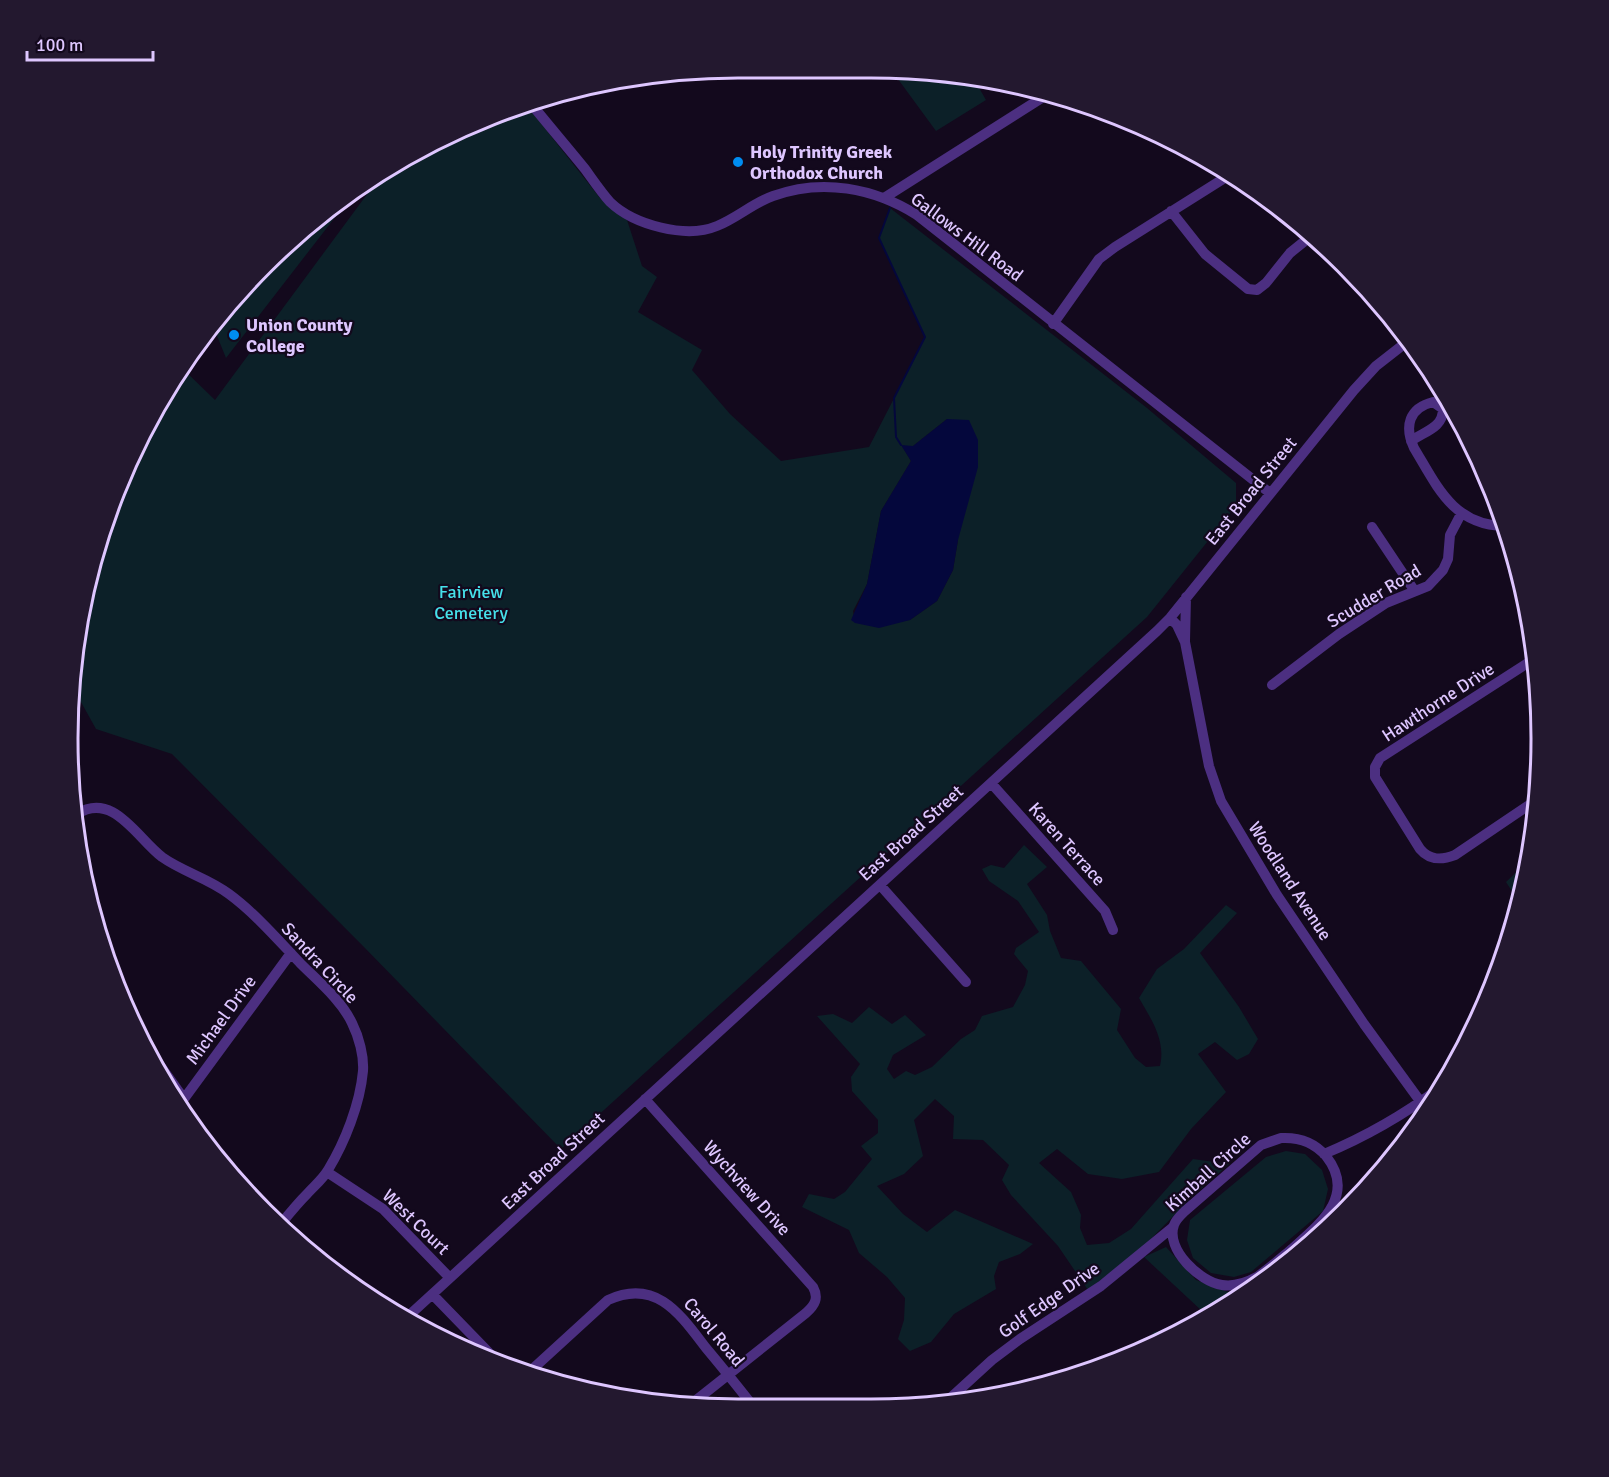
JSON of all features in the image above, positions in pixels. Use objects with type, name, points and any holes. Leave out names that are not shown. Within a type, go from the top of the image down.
[{"type":"street","points":[[885,198],[1038,100]]},
{"type":"street","name":"Gallows Hill Road","points":[[536,110],[611,203],[633,217],[666,229],[705,230],[719,225],[757,203],[806,188],[856,190],[885,198],[917,215],[1270,493]]},
{"type":"street","points":[[1053,324],[1099,259],[1222,179]]},
{"type":"street","points":[[1171,211],[1205,254],[1248,289],[1257,290],[1266,283],[1290,253],[1305,241]]},
{"type":"street","name":"East Broad Street","points":[[412,1313],[1170,618],[1365,377],[1402,346]]},
{"type":"street","points":[[1411,441],[1439,489],[1453,507],[1461,514],[1478,522],[1496,525]]},
{"type":"street","name":"Scudder Road","points":[[1272,685],[1339,634],[1386,603],[1428,586],[1443,570],[1448,559],[1450,535],[1461,514]]},
{"type":"street","points":[[1372,527],[1414,590]]},
{"type":"street","name":"Woodland Avenue","points":[[1186,597],[1185,642],[1206,757],[1221,801],[1277,895],[1364,1024],[1421,1103]]},
{"type":"street","name":"Woodland Avenue","points":[[1170,618],[1177,625],[1185,642]]},
{"type":"street","name":"Hawthorne Drive","points":[[1526,664],[1380,758],[1374,772],[1420,849],[1431,858],[1446,858],[1455,855],[1527,806]]},
{"type":"street","name":"Karen Terrace","points":[[991,783],[1105,911],[1113,930]]},
{"type":"street","name":"Sandra Circle","points":[[83,812],[95,808],[111,810],[118,814],[154,851],[173,865],[208,880],[231,895],[291,953],[340,1005],[352,1023],[362,1056],[363,1070],[358,1099],[342,1142],[327,1172],[285,1219]]},
{"type":"street","points":[[880,885],[966,982]]},
{"type":"street","name":"Michael Drive","points":[[185,1098],[291,953]]},
{"type":"street","name":"Wychview Drive","points":[[645,1099],[817,1294],[816,1302],[806,1313],[728,1374]]},
{"type":"street","points":[[1324,1154],[1421,1103]]},
{"type":"street","name":"Kimball Circle","points":[[1244,1283],[1232,1286],[1221,1285],[1196,1274],[1185,1262],[1176,1246],[1173,1227],[1185,1210],[1261,1144],[1271,1140],[1291,1138],[1306,1141],[1324,1154],[1334,1171],[1336,1181],[1336,1197],[1329,1214]]},
{"type":"street","name":"West Court","points":[[327,1172],[383,1209],[450,1278]]},
{"type":"street","name":"Golf Edge Drive","points":[[956,1393],[992,1360],[1101,1286],[1173,1227]]},
{"type":"street","name":"Carol Road","points":[[534,1366],[608,1300],[625,1294],[637,1293],[660,1299],[679,1313],[748,1399]]},
{"type":"street","points":[[433,1295],[485,1349]]},
{"type":"street","points":[[698,1398],[728,1374]]},
{"type":"green space","points":[[898,79],[979,88],[986,100],[936,131]]},
{"type":"green space","name":"Fairview Cemetery","points":[[532,111],[600,198],[627,220],[642,266],[657,277],[638,312],[702,350],[692,370],[730,414],[781,461],[869,447],[925,338],[879,238],[890,208],[1147,408],[1236,483],[1236,506],[1147,617],[561,1149],[172,754],[96,729],[79,698],[91,610],[101,568],[113,526],[146,446],[188,374],[215,400],[370,191],[408,166],[446,146]],"holes":[[[947,419],[958,540],[953,570],[937,601],[910,620],[855,623],[853,611],[867,584],[881,511],[911,461],[902,446],[913,446]]]},
{"type":"green space","points":[[340,212],[226,358],[216,334],[271,271]]},
{"type":"green space","points":[[1024,845],[1047,867],[1027,884],[1047,915],[1050,931],[1061,958],[1081,961],[1121,1009],[1117,1030],[1135,1058],[1146,1067],[1160,1066],[1159,1039],[1139,998],[1157,969],[1184,949],[1226,905],[1237,913],[1200,953],[1239,1007],[1258,1039],[1249,1054],[1237,1060],[1215,1042],[1198,1054],[1226,1092],[1191,1129],[1159,1172],[1122,1179],[1088,1174],[1057,1149],[1039,1163],[1071,1192],[1081,1215],[1080,1228],[1087,1245],[1109,1243],[1131,1229],[1193,1159],[1229,1164],[1190,1199],[1143,1247],[1088,1290],[1058,1246],[1011,1195],[1002,1180],[1009,1165],[983,1140],[953,1139],[954,1116],[935,1099],[914,1120],[923,1156],[904,1174],[877,1186],[903,1214],[927,1232],[955,1210],[1033,1244],[1020,1254],[999,1262],[994,1276],[996,1289],[954,1314],[931,1342],[910,1351],[898,1339],[904,1320],[905,1298],[887,1277],[859,1253],[849,1230],[802,1207],[809,1194],[834,1199],[845,1192],[872,1159],[861,1146],[878,1133],[878,1120],[852,1091],[851,1077],[860,1064],[817,1016],[833,1014],[852,1023],[869,1007],[892,1024],[905,1015],[926,1035],[893,1055],[887,1069],[894,1079],[906,1071],[915,1075],[932,1067],[961,1039],[975,1030],[982,1016],[1013,1007],[1025,985],[1028,971],[1014,954],[1016,948],[1039,932],[1018,901],[989,881],[982,869],[991,865],[1004,868]]},
{"type":"green space","points":[[1517,872],[1512,891],[1506,882]]},
{"type":"green space","points":[[1286,1151],[1305,1154],[1322,1170],[1328,1189],[1323,1211],[1251,1272],[1234,1277],[1211,1273],[1193,1258],[1187,1240],[1190,1220],[1266,1157]]},
{"type":"green space","points":[[1166,1247],[1196,1280],[1230,1292],[1202,1311],[1144,1257]]},
{"type":"green space","points":[[1166,1330],[1149,1337],[1154,1332]]},
{"type":"shaded area","points":[[947,419],[969,420],[978,440],[978,467],[958,540],[953,570],[937,601],[910,620],[879,628],[855,623],[851,620],[867,584],[881,511],[911,461],[901,445],[913,446]]},
{"type":"waterway","points":[[890,208],[879,238],[925,337],[894,398],[896,437],[901,445]]},
{"type":"place","name":"Holy Trinity Greek Orthodox Church","points":[[738,162]]},
{"type":"place","name":"Union County College","points":[[234,335]]}]
